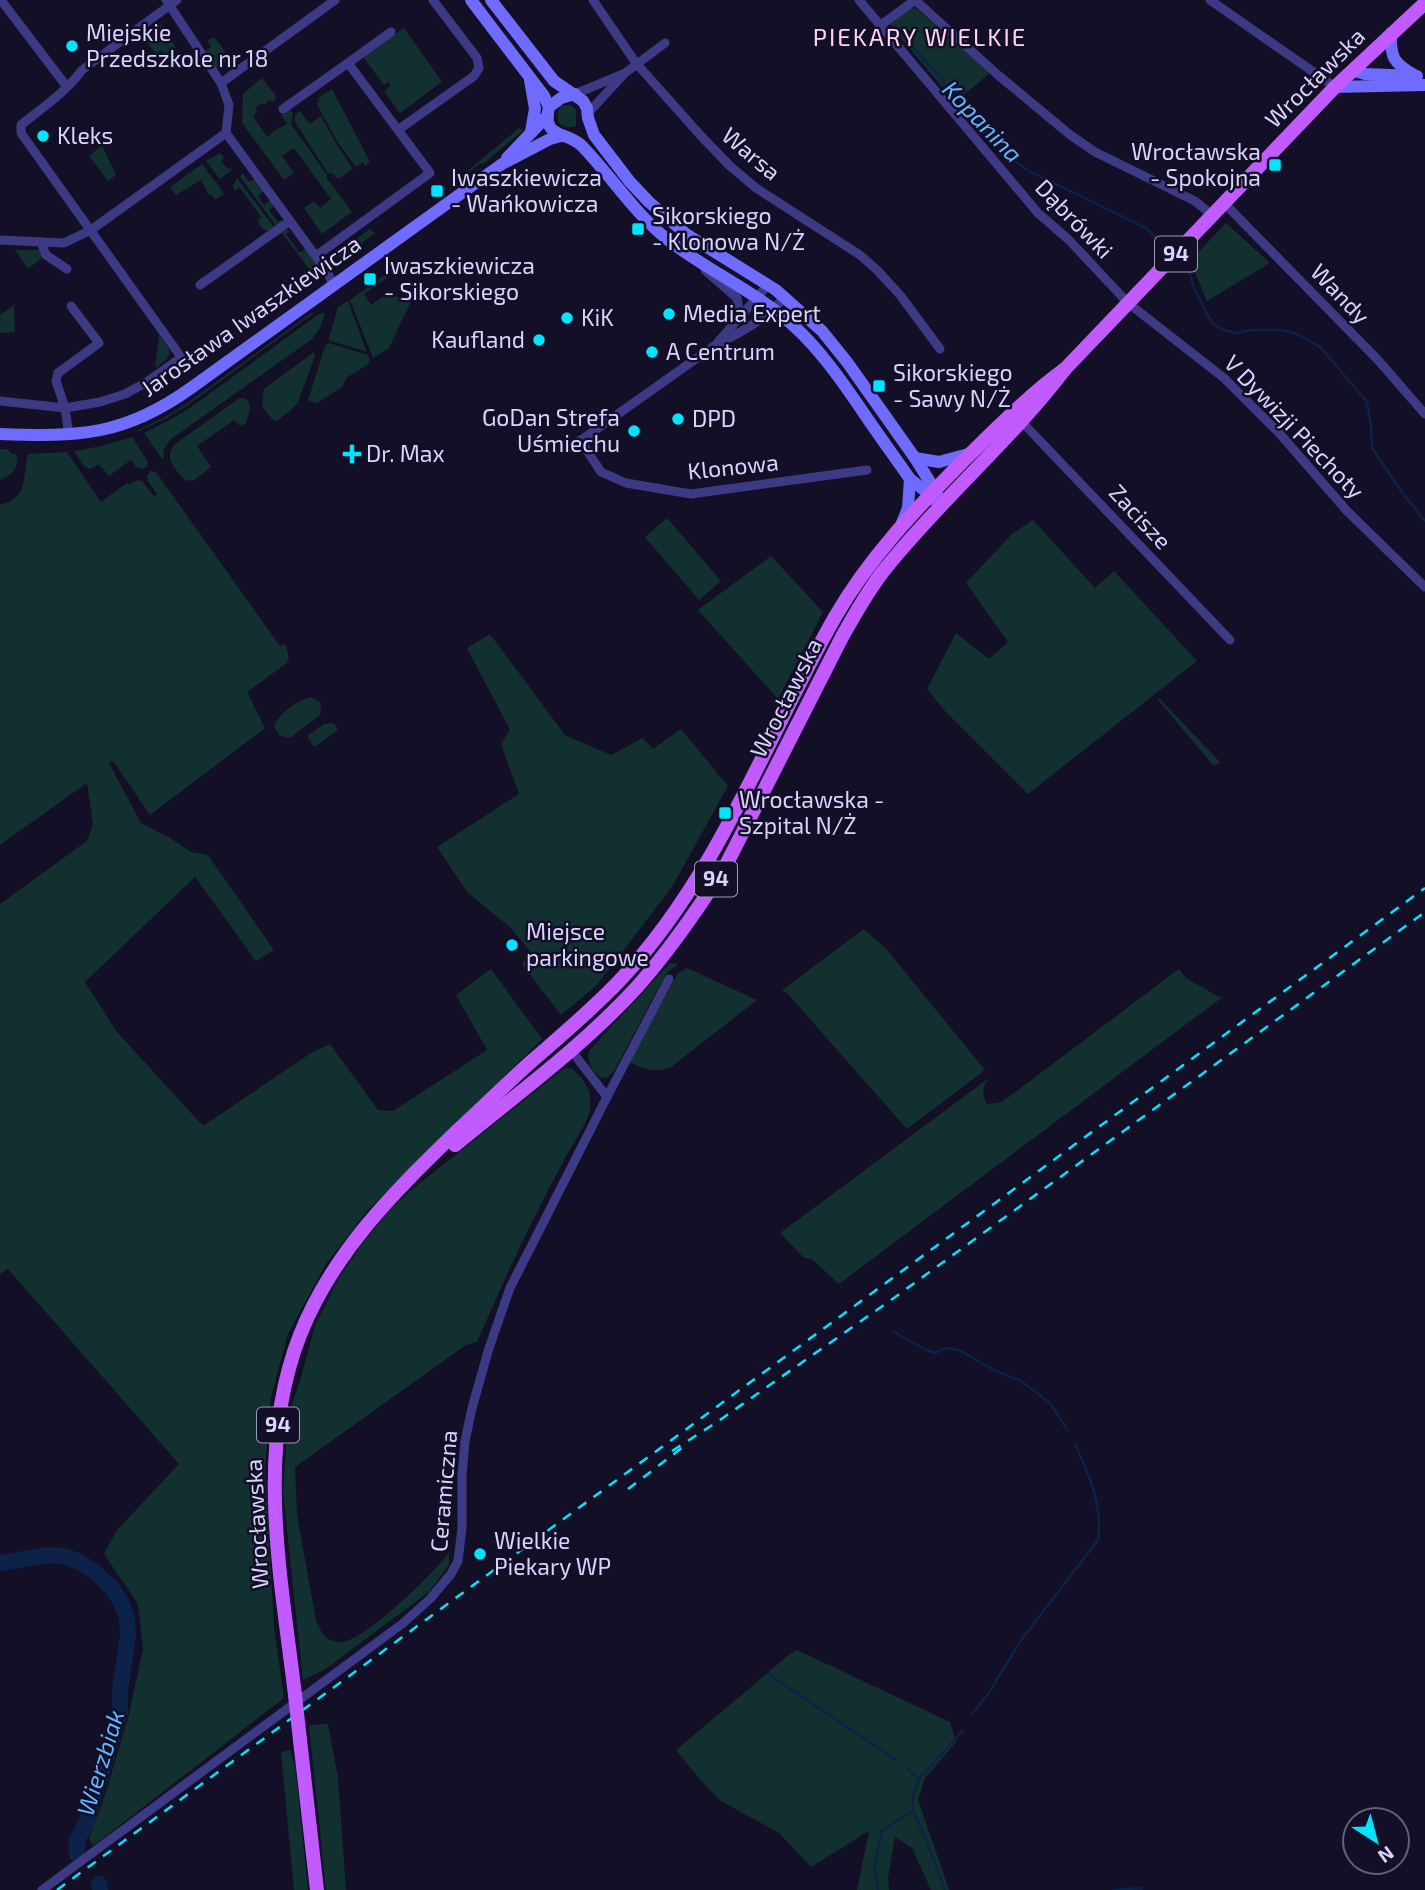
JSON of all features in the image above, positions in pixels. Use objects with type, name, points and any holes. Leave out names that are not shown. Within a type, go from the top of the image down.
[{"type":"main road","name":"Wrocławska","points":[[400,1189],[571,1050],[637,987],[674,942],[724,866],[836,649],[883,572],[957,488],[1042,400],[1065,369],[1335,87],[1421,3]]},
{"type":"main road","name":"Wrocławska","points":[[317,1890],[276,1531],[274,1491],[275,1449],[287,1374],[321,1289],[353,1240],[412,1174],[603,998],[661,931],[709,860],[837,614],[870,563],[932,493],[972,453],[1035,391],[1065,369]]},
{"type":"street","points":[[1,0],[66,88]]},
{"type":"street","points":[[222,83],[333,0]]},
{"type":"street","points":[[398,130],[474,76],[479,68],[477,58],[433,0]]},
{"type":"street","points":[[471,0],[544,96],[550,126],[562,137],[580,144],[624,197],[671,243],[757,297],[795,327],[829,364],[910,479],[932,493],[944,493],[957,488]]},
{"type":"street","points":[[491,0],[554,81],[586,104],[592,131],[630,183],[695,240],[785,297],[813,321],[837,348],[930,482],[930,509],[923,525]]},
{"type":"street","name":"Warsa","points":[[593,0],[636,63],[730,166],[756,188],[851,249],[877,270],[900,295],[940,349]]},
{"type":"street","name":"Dąbrówki","points":[[859,0],[1038,213],[1069,240],[1128,303]]},
{"type":"street","points":[[881,25],[915,0],[1069,134],[1095,152],[1195,201],[1213,216]]},
{"type":"street","points":[[1210,0],[1335,87],[1374,86],[1422,79]]},
{"type":"street","points":[[0,401],[65,408],[100,402],[125,394],[184,361],[21,133],[21,125],[66,88],[82,70],[171,2],[222,83],[229,105],[226,133],[328,273],[333,285]]},
{"type":"street","points":[[286,108],[391,32]]},
{"type":"street","points":[[1391,33],[1393,57],[1401,67],[1422,79]]},
{"type":"street","points":[[562,137],[578,133],[584,127],[588,115],[625,73],[665,43]]},
{"type":"street","points":[[316,256],[430,173],[348,63]]},
{"type":"street","points":[[1352,70],[1357,81],[1374,86]]},
{"type":"street","points":[[1352,70],[1365,74],[1422,79]]},
{"type":"street","points":[[548,111],[561,98],[625,73]]},
{"type":"street","points":[[529,76],[535,109],[530,133]]},
{"type":"street","name":"Jarosława Iwaszkiewicza","points":[[502,164],[548,111]]},
{"type":"street","points":[[0,240],[64,243],[91,230],[226,133]]},
{"type":"street","name":"Jarosława Iwaszkiewicza","points":[[0,434],[69,435],[113,428],[160,408],[502,164],[550,139],[562,137]]},
{"type":"street","name":"Wandy","points":[[1225,204],[1354,335],[1425,414]]},
{"type":"street","points":[[200,285],[290,221]]},
{"type":"street","points":[[41,242],[46,255],[67,269]]},
{"type":"street","points":[[697,261],[737,298],[740,318]]},
{"type":"street","points":[[714,346],[768,285]]},
{"type":"street","points":[[570,448],[714,346],[739,334],[774,309],[785,297]]},
{"type":"street","name":"V Dywizji Piechoty","points":[[1128,303],[1224,378],[1280,434],[1347,511],[1425,587]]},
{"type":"street","points":[[69,435],[65,408],[56,381],[58,373],[99,343],[71,306]]},
{"type":"street","name":"Zacisze","points":[[1021,421],[1230,640]]},
{"type":"street","name":"Klonowa","points":[[580,440],[601,472],[626,483],[691,494],[867,470]]},
{"type":"street","points":[[915,458],[939,462],[972,453]]},
{"type":"street","points":[[901,527],[908,508],[910,479]]},
{"type":"street","name":"Ceramiczna","points":[[42,1890],[402,1624],[430,1599],[451,1574],[458,1561],[461,1546],[465,1441],[489,1348],[510,1288],[669,979]]},
{"type":"street","points":[[571,1050],[607,1097]]},
{"type":"green space","points":[[916,8],[990,73],[955,102],[890,25],[907,9]]},
{"type":"green space","points":[[159,22],[176,48],[165,56],[161,50],[156,54],[144,38],[138,43],[135,39],[146,31],[150,35],[156,31],[153,26]]},
{"type":"green space","points":[[404,28],[442,82],[400,113],[384,91],[391,85],[388,82],[384,85],[363,57]]},
{"type":"green space","points":[[214,37],[230,58],[217,69],[205,51],[211,47],[207,41]]},
{"type":"green space","points":[[262,78],[276,96],[272,102],[270,100],[255,108],[257,112],[253,116],[267,137],[287,124],[281,115],[290,109],[293,114],[291,124],[327,175],[327,180],[352,212],[322,234],[304,208],[314,201],[320,208],[331,199],[294,148],[282,156],[294,173],[284,180],[242,123],[243,94]]},
{"type":"green space","points":[[332,89],[370,162],[365,166],[363,162],[356,167],[337,141],[316,103],[318,98]]},
{"type":"green space","points":[[571,105],[576,110],[576,126],[567,127],[559,123],[560,106]]},
{"type":"green space","points":[[300,111],[310,124],[321,116],[353,169],[338,179],[328,173],[295,122],[295,115]]},
{"type":"green space","points":[[518,128],[524,130],[484,163],[455,181],[511,135]]},
{"type":"green space","points":[[102,145],[116,175],[108,181],[89,156]]},
{"type":"green space","points":[[220,153],[224,158],[221,161],[232,170],[220,179],[206,161]]},
{"type":"green space","points":[[202,164],[224,194],[215,200],[201,180],[176,195],[170,187]]},
{"type":"green space","points":[[243,173],[249,182],[255,178],[264,191],[258,196],[264,205],[271,200],[275,206],[269,210],[278,222],[282,220],[281,223],[276,226],[240,177]]},
{"type":"green space","points":[[237,178],[274,229],[262,228],[257,221],[261,217],[240,188],[234,191],[233,185]]},
{"type":"green space","points":[[1226,223],[1270,263],[1207,301],[1190,261]]},
{"type":"green space","points":[[370,229],[375,233],[362,243],[363,245],[343,259],[336,254]]},
{"type":"green space","points":[[290,231],[286,234],[299,252],[306,250],[320,269],[322,275],[317,279],[281,232]]},
{"type":"green space","points":[[15,250],[40,250],[42,258],[28,269]]},
{"type":"green space","points":[[391,270],[391,275],[364,294],[371,305],[391,291],[396,297],[402,298],[416,288],[416,291],[389,348],[373,358],[350,300]]},
{"type":"green space","points":[[348,301],[365,351],[330,341],[338,307]]},
{"type":"green space","points":[[14,305],[15,332],[0,333],[0,315]]},
{"type":"green space","points":[[314,313],[188,405],[137,432],[183,406]]},
{"type":"green space","points":[[325,313],[320,328],[312,339],[170,440],[164,449],[163,460],[144,433],[190,408],[319,314]]},
{"type":"green space","points":[[159,335],[170,353],[166,360],[155,368]]},
{"type":"green space","points":[[329,343],[368,355],[370,360],[367,365],[346,378],[342,387],[316,404],[308,400],[325,346]]},
{"type":"green space","points":[[314,352],[315,356],[298,402],[275,422],[262,407],[264,389]]},
{"type":"green space","points":[[243,398],[250,405],[246,423],[240,426],[234,420],[197,446],[211,467],[193,481],[185,480],[170,459],[175,444]]},
{"type":"green space","points":[[132,437],[148,462],[143,469],[137,468],[131,460],[109,476],[99,464],[90,469],[85,467],[74,451],[102,446]]},
{"type":"green space","points":[[0,449],[16,454],[17,463],[8,476],[0,480]]},
{"type":"green space","points":[[67,452],[101,502],[127,483],[129,485],[137,480],[142,481],[154,496],[157,494],[147,476],[150,471],[156,472],[280,646],[286,645],[289,659],[247,692],[265,728],[150,815],[113,761],[109,763],[141,823],[191,852],[208,855],[274,950],[256,961],[195,877],[85,982],[117,1032],[203,1126],[311,1053],[330,1044],[378,1110],[393,1111],[487,1050],[456,995],[491,969],[542,1039],[368,1210],[326,1264],[288,1334],[271,1397],[265,1469],[274,1628],[284,1698],[93,1846],[89,1838],[128,1718],[143,1649],[138,1604],[104,1554],[117,1530],[179,1464],[8,1269],[0,1274],[0,904],[87,841],[93,824],[87,783],[0,845],[0,505],[10,501],[20,491],[28,454]]},
{"type":"green space","points":[[667,518],[721,581],[699,600],[645,537]]},
{"type":"green space","points":[[1033,520],[1095,588],[1114,571],[1197,661],[1028,794],[945,711],[927,689],[956,633],[989,659],[1008,642],[966,583],[1012,534]]},
{"type":"green space","points":[[771,556],[823,612],[778,699],[698,610]]},
{"type":"green space","points":[[490,634],[565,735],[611,755],[643,738],[653,749],[681,729],[728,786],[672,887],[596,986],[561,1015],[522,964],[530,951],[510,927],[467,892],[437,847],[519,794],[501,744],[510,730],[467,648]]},
{"type":"green space","points":[[312,697],[320,702],[320,715],[290,738],[280,736],[274,727],[279,717],[295,704]]},
{"type":"green space","points":[[1159,698],[1219,761],[1219,764],[1213,765]]},
{"type":"green space","points":[[332,723],[338,730],[314,747],[308,735],[324,724]]},
{"type":"green space","points":[[864,929],[887,950],[985,1070],[907,1129],[782,990]]},
{"type":"green space","points":[[670,963],[678,964],[666,974],[614,1071],[607,1078],[599,1076],[590,1065],[589,1051]]},
{"type":"green space","points":[[687,968],[757,1000],[671,1067],[651,1070],[631,1063],[678,973]]},
{"type":"green space","points":[[1179,969],[1186,978],[1219,997],[1224,996],[839,1284],[812,1259],[804,1258],[780,1233],[989,1078],[984,1090],[987,1104],[1002,1102]]},
{"type":"green space","points":[[565,1068],[571,1068],[586,1086],[591,1103],[589,1115],[529,1228],[477,1342],[466,1345],[295,1467],[297,1514],[316,1621],[322,1633],[330,1640],[347,1641],[372,1626],[417,1587],[449,1552],[449,1565],[429,1592],[324,1670],[303,1680],[283,1492],[288,1415],[315,1325],[338,1280],[387,1213],[410,1191]]},
{"type":"green space","points":[[797,1650],[950,1722],[956,1742],[925,1778],[918,1800],[949,1890],[931,1890],[912,1848],[895,1837],[888,1878],[889,1890],[857,1890],[869,1831],[811,1867],[779,1833],[721,1801],[676,1750]]},
{"type":"green space","points":[[328,1724],[338,1778],[346,1890],[326,1890],[309,1725]]},
{"type":"green space","points":[[290,1750],[295,1765],[308,1890],[294,1890],[281,1752]]},
{"type":"waterway","name":"Kopanina","points":[[895,26],[1013,160],[1029,171],[1146,228],[1157,239]]},
{"type":"waterway","name":"Kopanina","points":[[1188,268],[1193,285],[1213,324],[1236,333],[1282,330],[1297,334],[1320,347],[1367,402],[1372,448],[1425,521]]},
{"type":"waterway","points":[[894,1332],[935,1353],[946,1348],[959,1350],[994,1370],[1021,1381],[1050,1403],[1068,1431]]},
{"type":"waterway","points":[[972,1714],[988,1694],[1022,1639],[1098,1540],[1097,1502],[1075,1444]]},
{"type":"waterway","name":"Wierzbiak","points":[[0,1563],[47,1555],[64,1556],[78,1561],[111,1587],[127,1618],[128,1636],[120,1689],[120,1713],[86,1823],[77,1841],[77,1854]]},
{"type":"waterway","points":[[768,1672],[895,1759]]},
{"type":"waterway","points":[[945,1890],[913,1811],[913,1796],[919,1779],[963,1730]]},
{"type":"waterway","points":[[908,1769],[919,1779]]},
{"type":"waterway","points":[[878,1890],[874,1868],[882,1831],[913,1811]]},
{"type":"waterway","name":"Wierzbiak","points":[[99,1884],[100,1890]]},
{"type":"waterway","points":[[1113,1890],[1142,1890]]},
{"type":"railway","points":[[57,1890],[1425,888]]},
{"type":"railway","points":[[672,1451],[891,1300],[1425,912]]},
{"type":"railway","points":[[628,1489],[683,1447]]},
{"type":"place","name":"Miejskie Przedszkole nr 18","points":[[72,46]]},
{"type":"place","name":"Kleks","points":[[43,136]]},
{"type":"place","name":"Wrocławska - Spokojna","points":[[1275,165]]},
{"type":"place","name":"Iwaszkiewicza - Wańkowicza","points":[[437,191]]},
{"type":"place","name":"Sikorskiego - Klonowa N/Ż","points":[[638,229]]},
{"type":"place","name":"Iwaszkiewicza - Sikorskiego","points":[[370,279]]},
{"type":"place","name":"Media Expert","points":[[669,314]]},
{"type":"place","name":"KiK","points":[[567,318]]},
{"type":"place","name":"Kaufland","points":[[539,340]]},
{"type":"place","name":"A Centrum","points":[[652,352]]},
{"type":"place","name":"Sikorskiego - Sawy N/Ż","points":[[879,386]]},
{"type":"place","name":"DPD","points":[[678,419]]},
{"type":"place","name":"GoDan Strefa Uśmiechu","points":[[634,431]]},
{"type":"place","name":"Dr. Max","points":[[352,454]]},
{"type":"place","name":"Wrocławska - Szpital N/Ż","points":[[725,813]]},
{"type":"place","name":"Miejsce parkingowe","points":[[512,945]]},
{"type":"place","name":"Wielkie Piekary WP","points":[[480,1554]]},
{"type":"district","name":"PIEKARY WIELKIE","points":[[920,38]]}]
